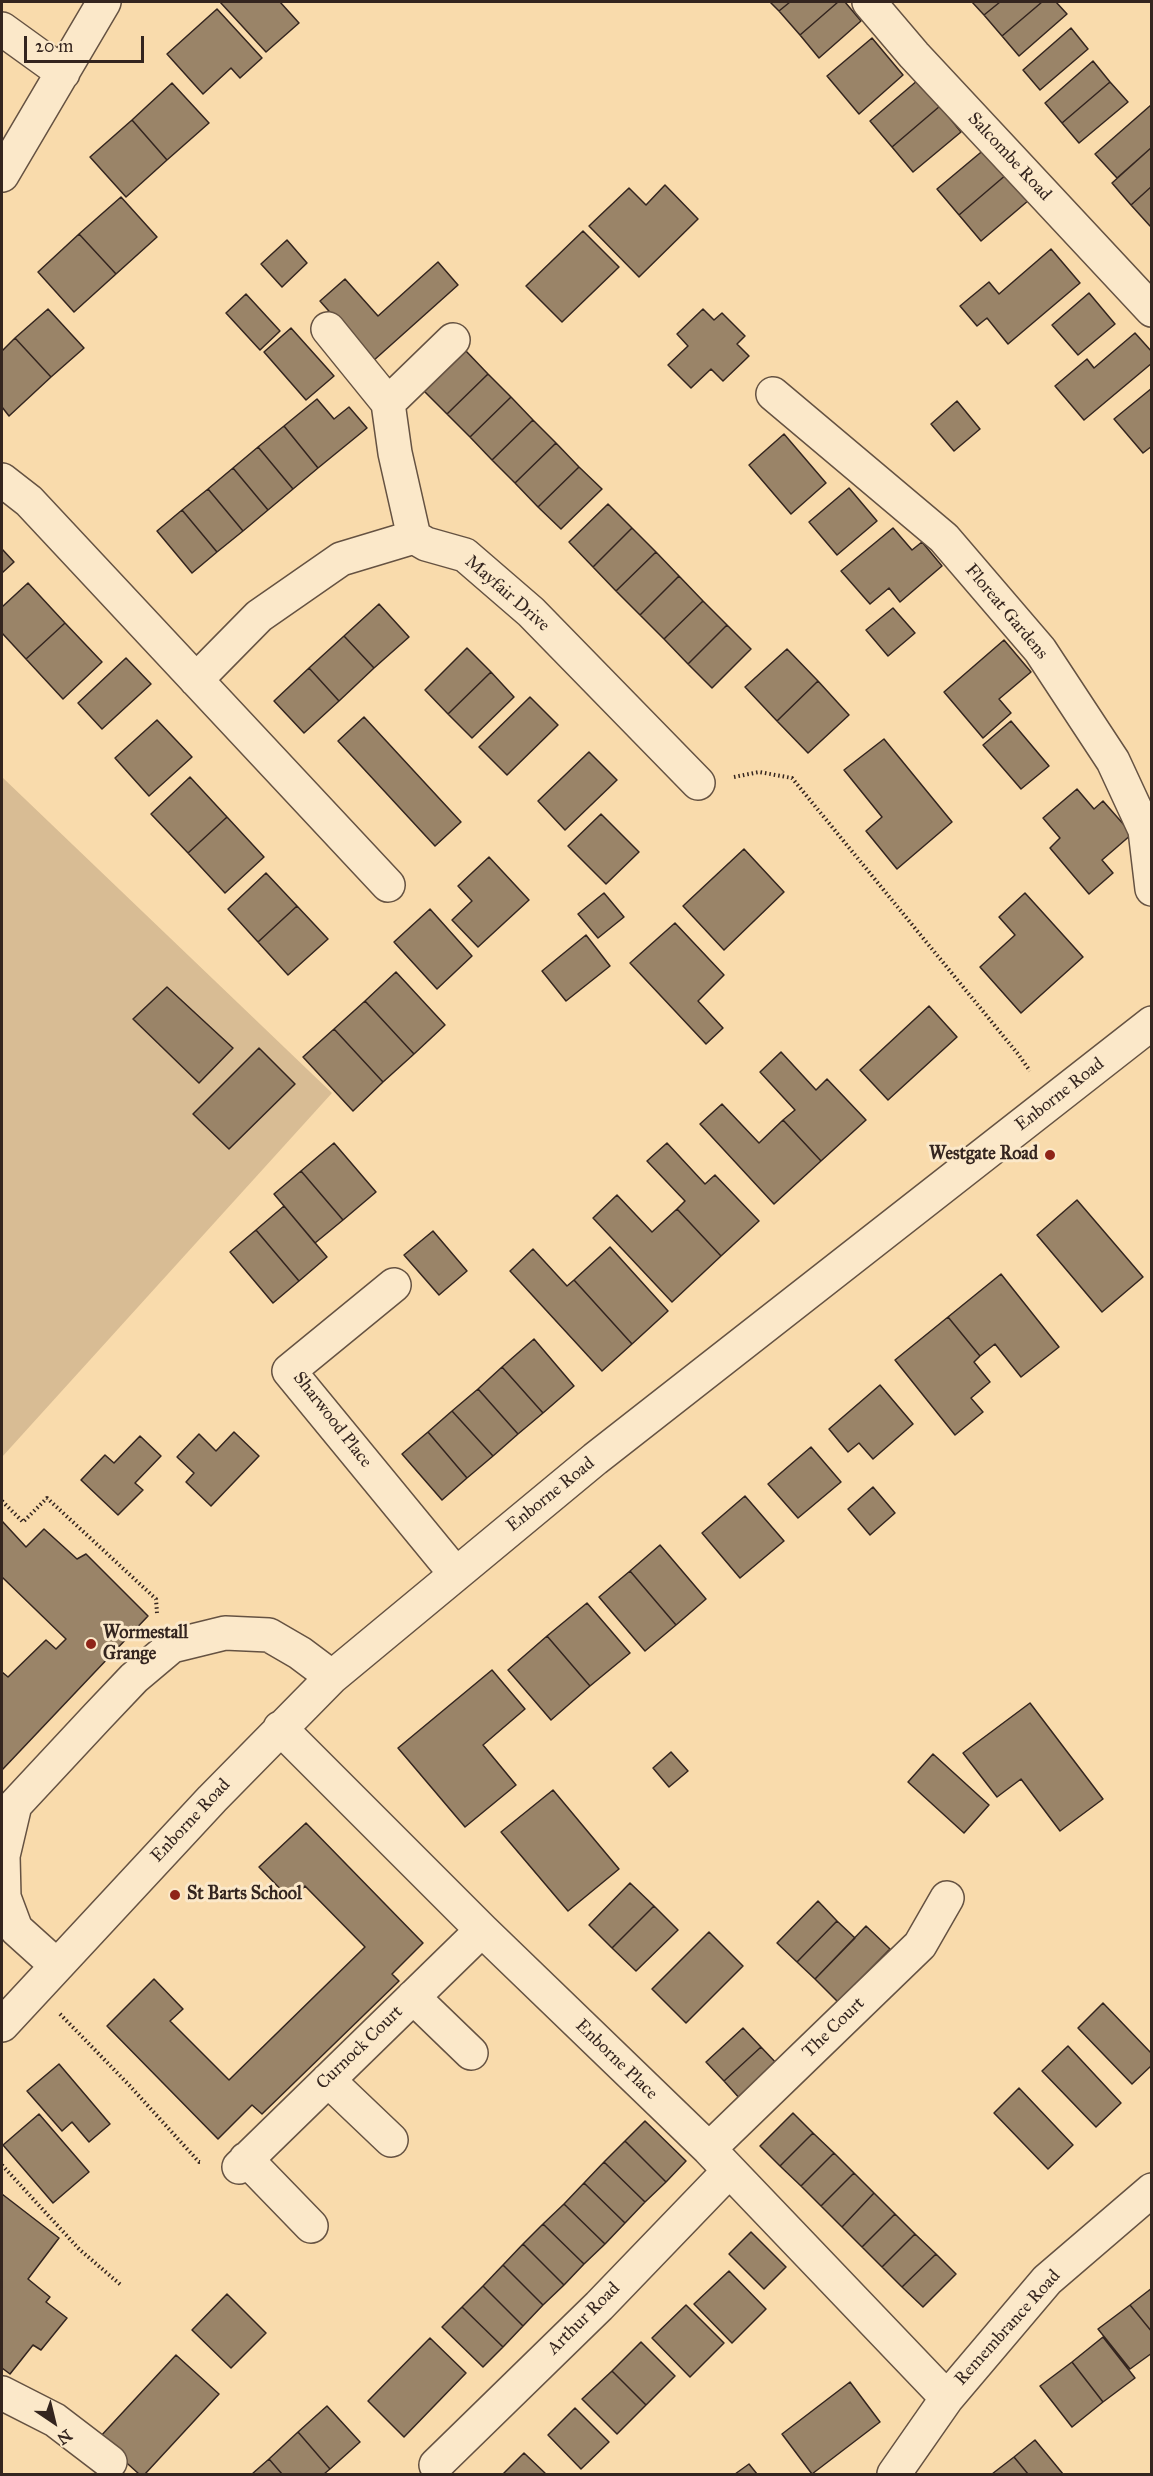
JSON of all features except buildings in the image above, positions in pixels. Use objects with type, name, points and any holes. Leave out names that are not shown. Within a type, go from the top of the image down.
[{"type":"street","points":[[2,175],[104,2]]},
{"type":"street","name":"Salcombe Road","points":[[869,2],[922,64],[1152,310]]},
{"type":"street","points":[[2,29],[63,73]]},
{"type":"street","points":[[196,680],[259,616],[341,559],[414,537],[395,453],[388,403],[328,329]]},
{"type":"street","points":[[388,403],[453,340]]},
{"type":"street","name":"Floreat Gardens","points":[[773,394],[945,538],[1040,650],[1113,761],[1146,830],[1152,889]]},
{"type":"street","points":[[2,480],[28,501],[388,885]]},
{"type":"street","name":"Mayfair Drive","points":[[414,537],[426,544],[465,555],[515,597],[698,783]]},
{"type":"street","name":"Enborne Road","points":[[2,2025],[280,1728],[332,1677],[595,1459],[1152,1023]]},
{"type":"street","name":"Sharwood Place","points":[[394,1285],[289,1371],[455,1573]]},
{"type":"street","points":[[56,1965],[16,1929],[4,1897],[3,1856],[15,1805],[134,1678],[172,1646],[225,1633],[269,1635],[300,1653],[332,1677]]},
{"type":"street","name":"Enborne Place","points":[[280,1728],[482,1930],[719,2160],[947,2398]]},
{"type":"street","name":"The Court","points":[[719,2160],[920,1945],[947,1898]]},
{"type":"street","name":"Curnock Court","points":[[242,2163],[482,1930]]},
{"type":"street","points":[[413,1997],[471,2053]]},
{"type":"street","points":[[328,2080],[391,2140]]},
{"type":"street","name":"Arthur Road","points":[[436,2465],[599,2306],[719,2160]]},
{"type":"street","points":[[242,2163],[311,2226]]},
{"type":"street","name":"Remembrance Road","points":[[894,2475],[947,2398],[1047,2280],[1152,2190]]},
{"type":"street","points":[[2,2392],[55,2420],[110,2462]]},
{"type":"path","points":[[698,783],[759,772],[792,778],[1018,1054],[1050,1103]]},
{"type":"path","points":[[2,1501],[23,1522],[47,1498],[156,1599],[158,1620],[180,1644]]},
{"type":"path","points":[[33,1990],[70,2023],[199,2162],[242,2163]]},
{"type":"path","points":[[2,2165],[79,2249],[122,2286]]},
{"type":"shaded area","points":[[2,777],[332,1093],[2,1457]]},
{"type":"place","name":"Westgate Road","points":[[1050,1155]]},
{"type":"place","name":"Wormestall Grange","points":[[91,1644]]},
{"type":"place","name":"St Barts School","points":[[175,1895]]}]
